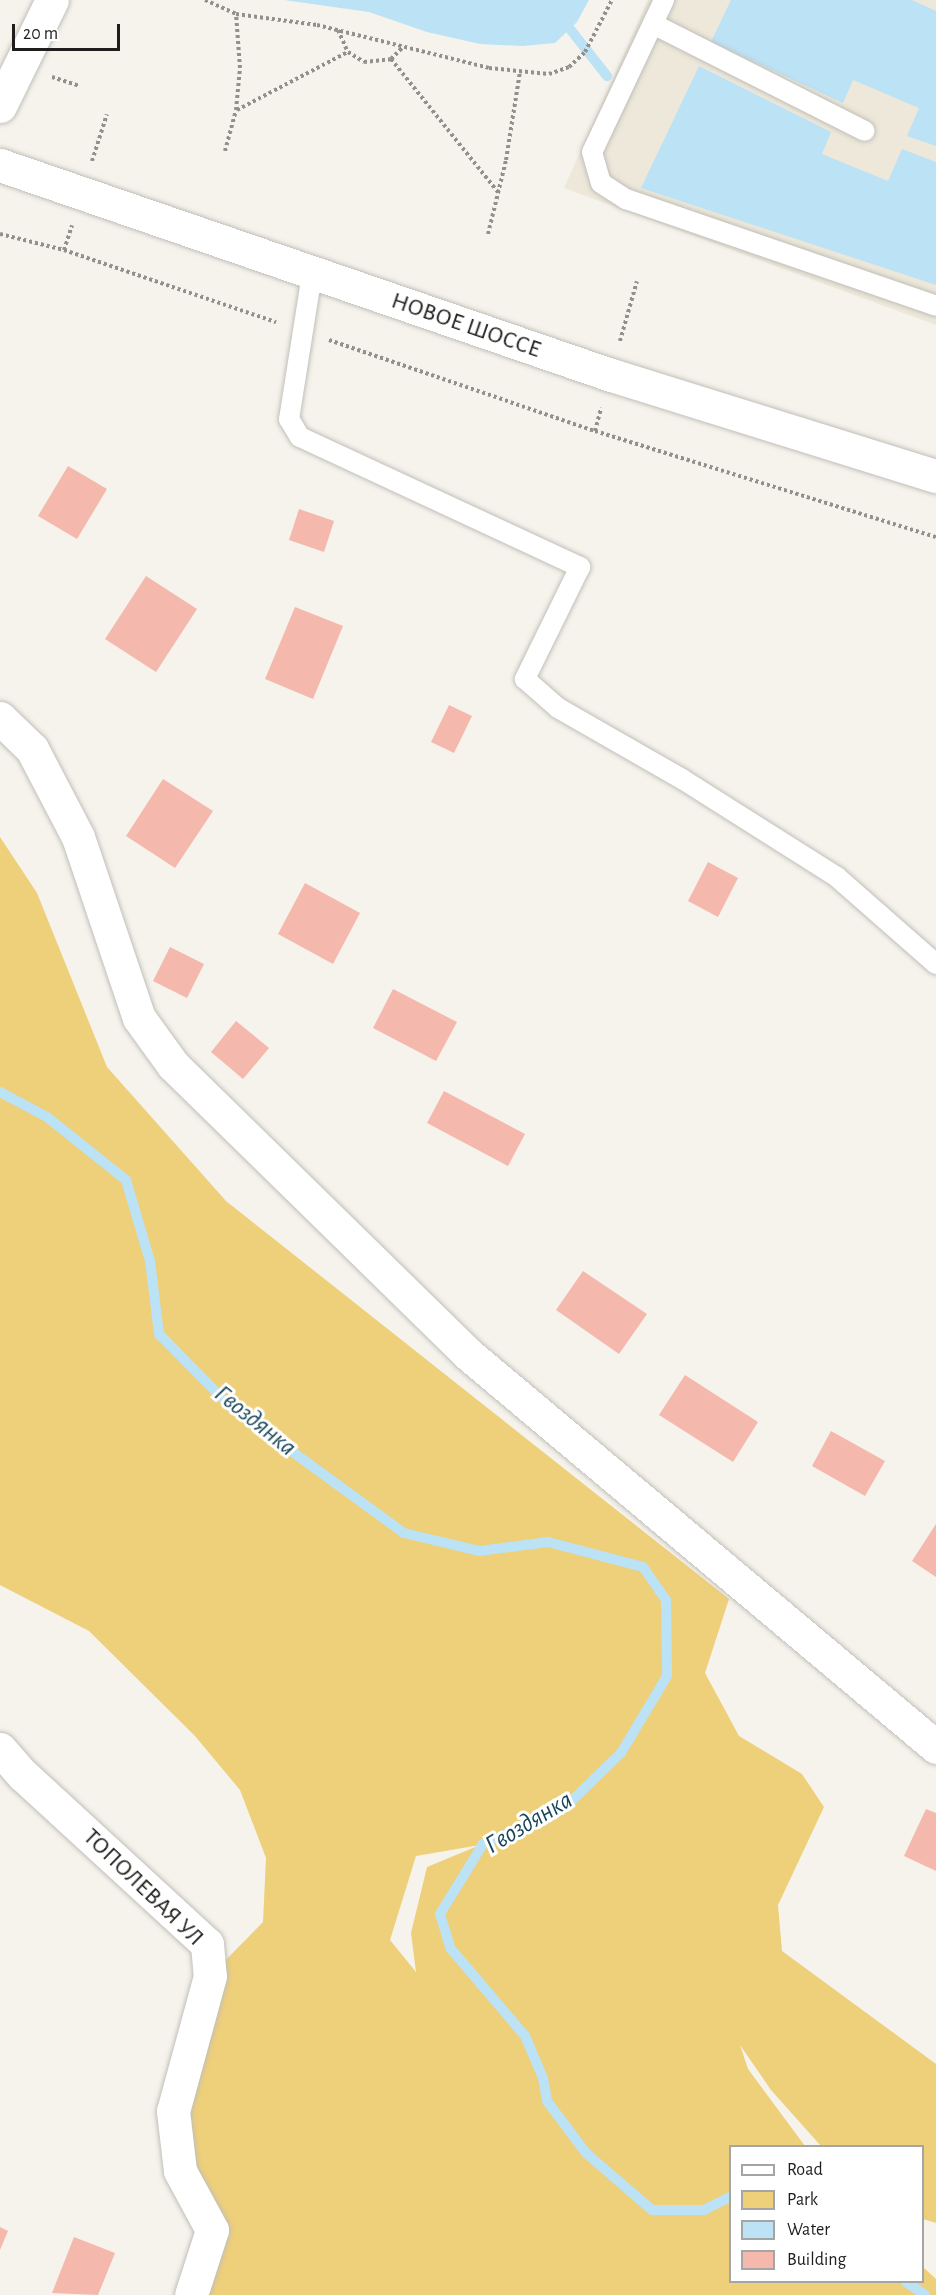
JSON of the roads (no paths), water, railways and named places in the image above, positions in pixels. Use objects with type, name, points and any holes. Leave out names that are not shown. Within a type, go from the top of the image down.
[{"type":"street","points":[[0,106],[51,0]]},
{"type":"street","name":"НОВОЕ ШОССЕ","points":[[0,165],[611,375],[936,476]]},
{"type":"street","points":[[0,718],[32,749],[78,837],[139,1018],[173,1065],[468,1354],[936,1747]]},
{"type":"street","name":"ТОПОЛЕВАЯ УЛ","points":[[0,1749],[23,1775],[207,1944],[210,1976],[173,2112],[180,2171],[212,2230],[191,2295]]},
{"type":"lane","points":[[664,0],[592,152],[601,183],[626,199],[936,306]]},
{"type":"lane","points":[[653,24],[865,131]]},
{"type":"lane","points":[[312,274],[289,419],[300,437],[579,567],[525,679],[558,708],[682,779],[837,877],[936,964]]},
{"type":"water","points":[[284,0],[589,0],[577,22],[555,43],[523,46],[480,44],[427,32],[369,12]]},
{"type":"water","points":[[731,0],[912,0],[936,11],[936,146],[907,136],[919,108],[853,80],[843,103],[711,42]]},
{"type":"water","points":[[699,66],[831,132],[822,154],[888,181],[902,149],[936,162],[936,285],[641,188]]},
{"type":"waterway","points":[[570,29],[607,76]]},
{"type":"waterway","name":"Гвоздянка","points":[[0,1092],[47,1117],[126,1180],[150,1261],[159,1334],[231,1407],[404,1533],[479,1551],[548,1542],[643,1567],[666,1600],[667,1676],[621,1753],[564,1808],[483,1844],[440,1914],[451,1949],[525,2036],[543,2078],[547,2101],[586,2153],[652,2210],[704,2210],[729,2198]]},
{"type":"waterway","name":"Гвоздянка","points":[[907,2283],[925,2295]]}]
